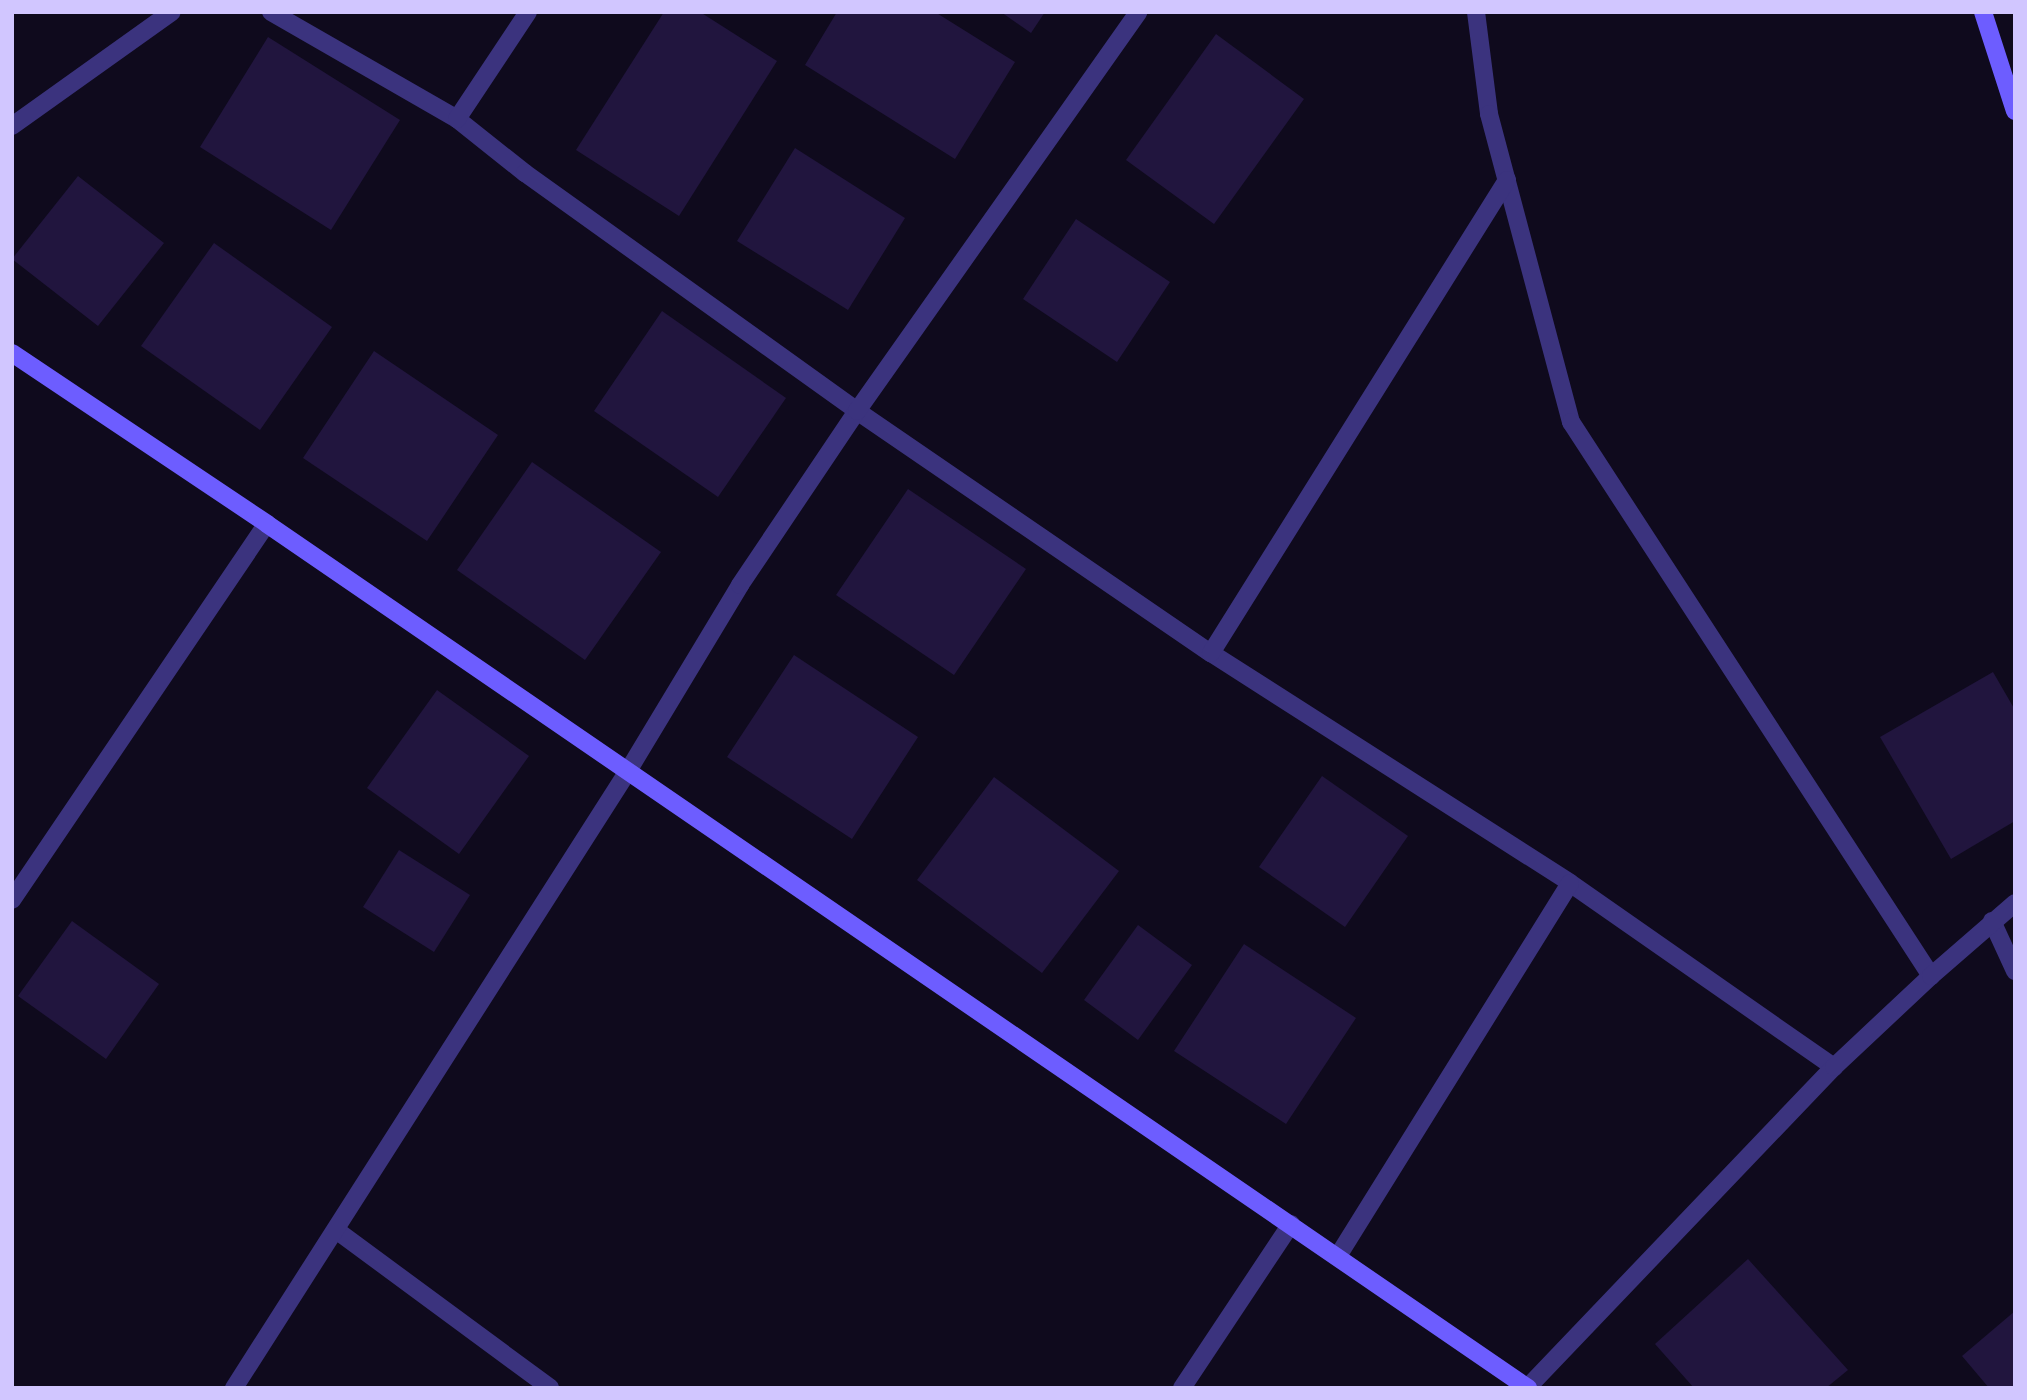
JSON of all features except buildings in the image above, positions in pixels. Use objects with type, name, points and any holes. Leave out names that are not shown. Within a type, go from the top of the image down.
[{"type":"street","points":[[12,126],[172,12]]},
{"type":"street","points":[[271,12],[457,119],[525,173],[857,411],[1211,653],[1570,883],[1833,1067]]},
{"type":"street","points":[[457,119],[528,12]]},
{"type":"street","points":[[234,1388],[628,771],[740,585],[857,411],[1138,12]]},
{"type":"street","points":[[1476,12],[1489,114],[1572,422],[1931,976]]},
{"type":"street","points":[[1983,12],[2015,111]]},
{"type":"street","points":[[1211,653],[1507,180]]},
{"type":"street","points":[[12,353],[267,524],[1528,1387],[1833,1067],[2015,903]]},
{"type":"street","points":[[12,900],[267,524]]},
{"type":"street","points":[[1338,1256],[1570,883]]},
{"type":"street","points":[[1992,921],[2015,971]]},
{"type":"street","points":[[1182,1388],[1291,1224]]},
{"type":"street","points":[[336,1230],[550,1388]]}]
